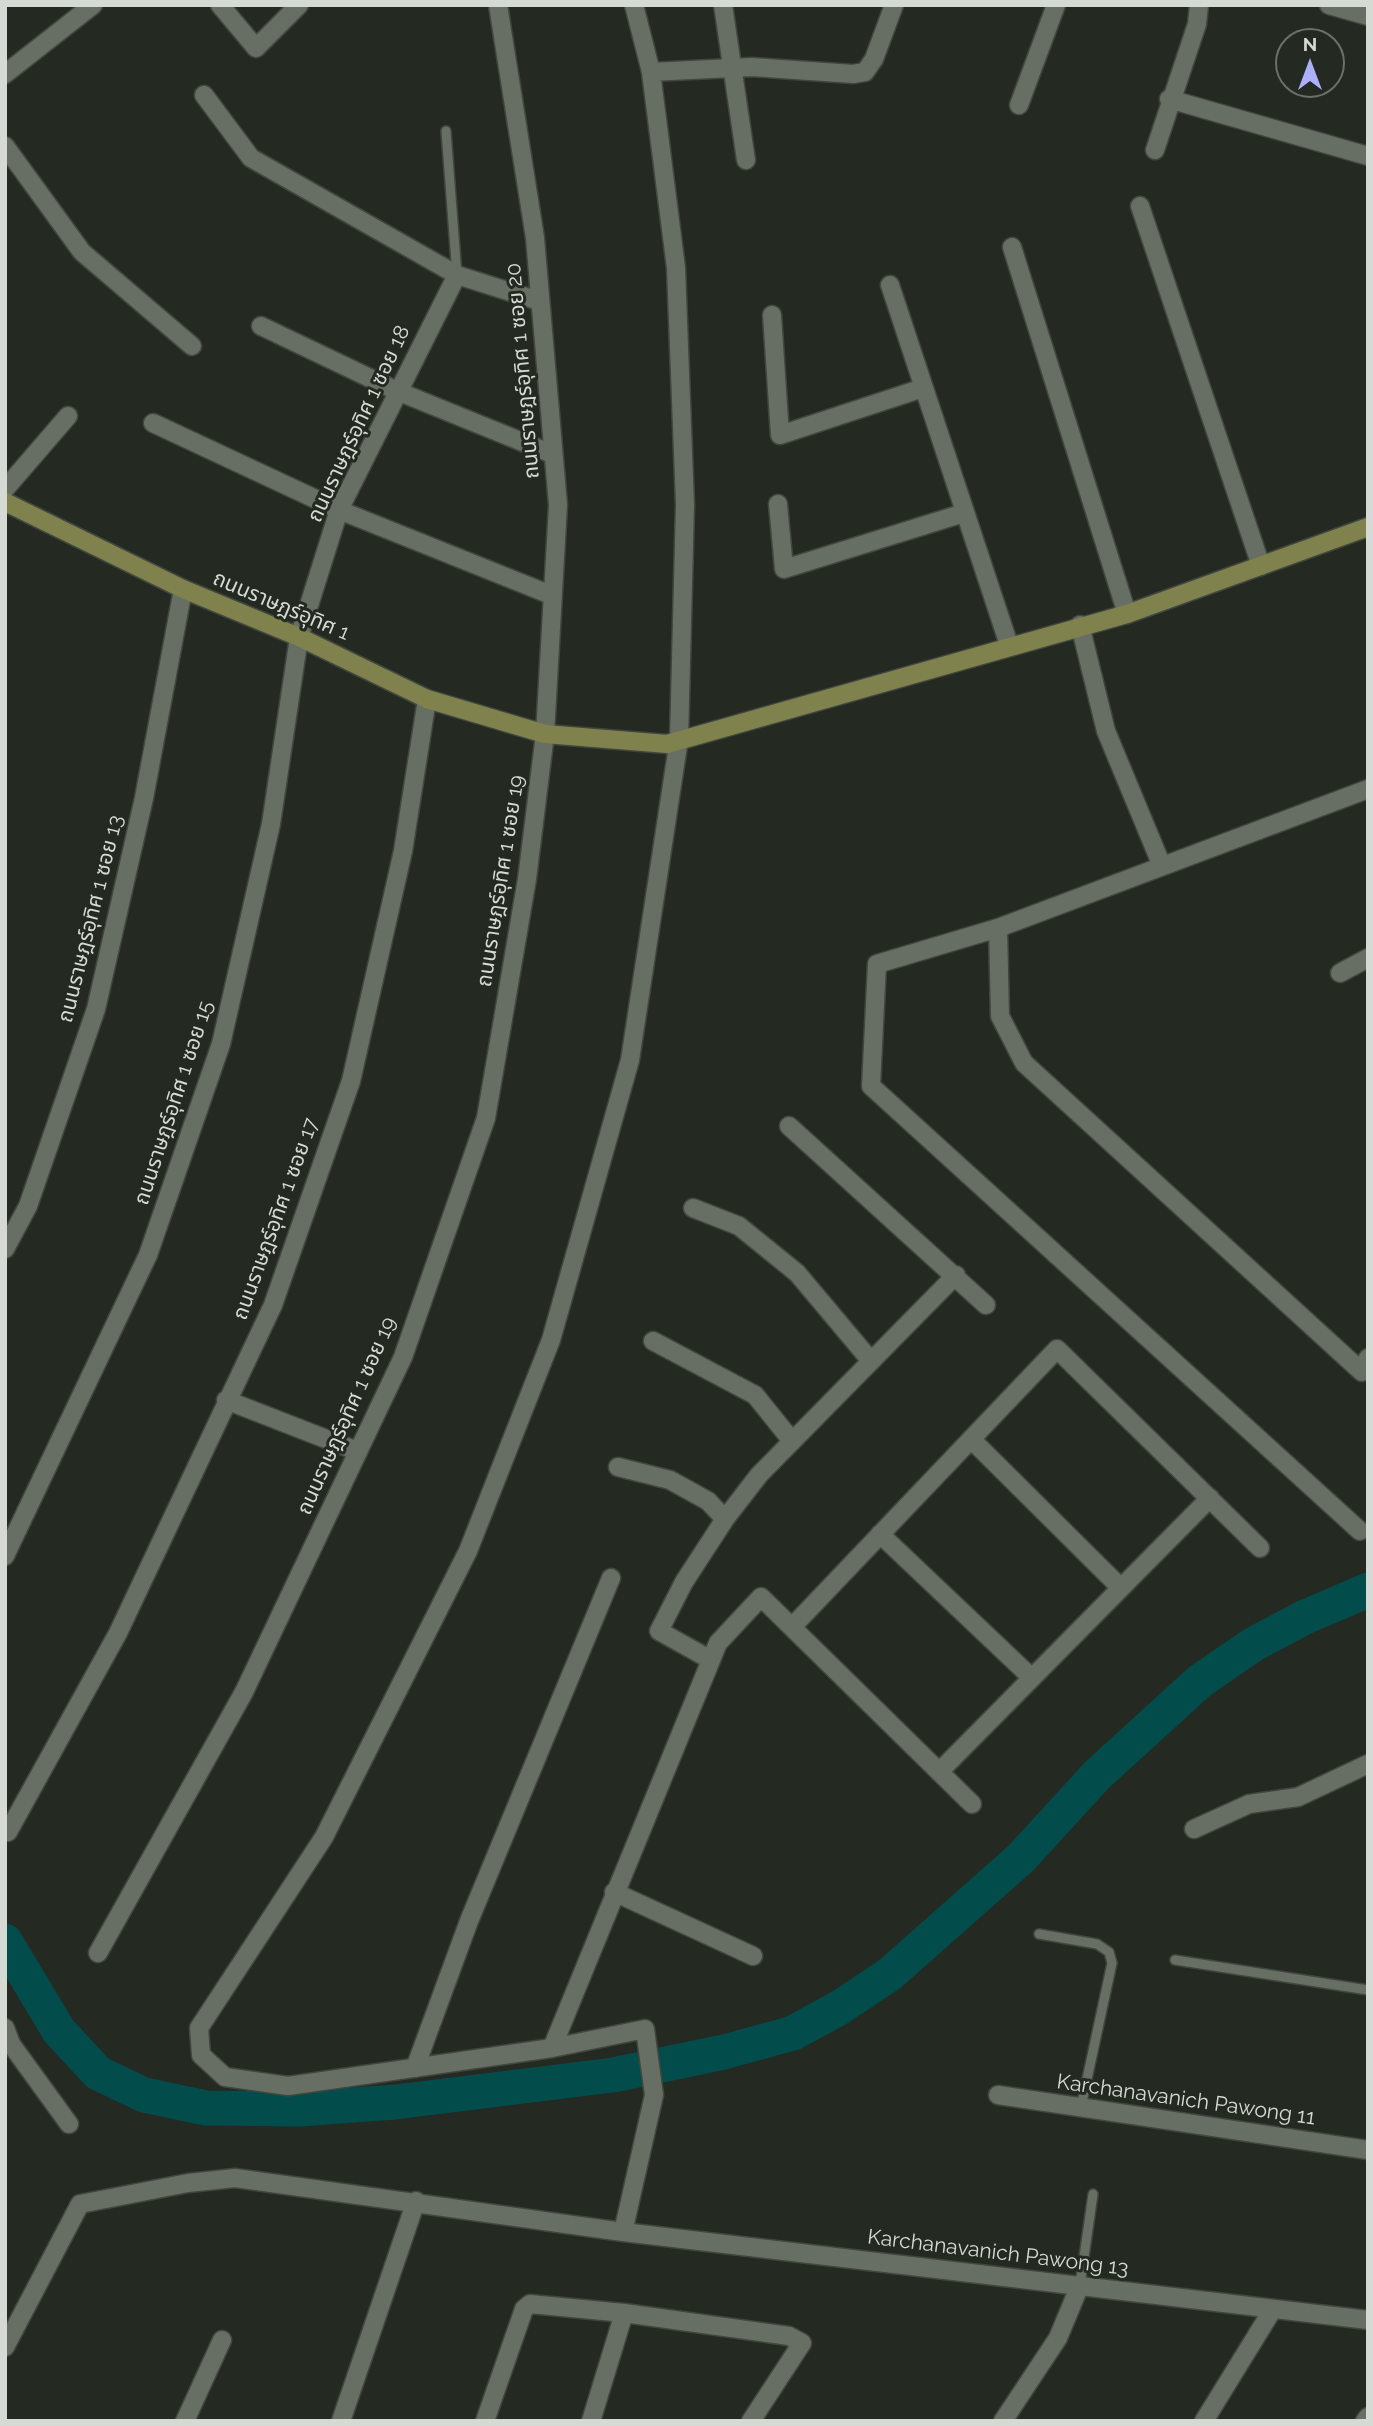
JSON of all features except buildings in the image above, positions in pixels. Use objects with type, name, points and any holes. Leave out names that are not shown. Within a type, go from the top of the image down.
[{"type":"street","points":[[5,74],[93,5]]},
{"type":"street","points":[[220,5],[256,48],[299,5]]},
{"type":"street","name":"ถนนราษฎร์อุทิศ 1 ซอย 20","points":[[498,5],[535,238],[558,505],[545,734]]},
{"type":"street","points":[[623,2231],[654,2095],[645,2029],[552,2048],[288,2086],[225,2077],[201,2054],[199,2028],[324,1837],[468,1552],[551,1340],[630,1060],[679,739],[685,505],[676,268],[651,72],[634,5]]},
{"type":"street","points":[[723,5],[730,68],[746,160]]},
{"type":"street","points":[[651,72],[730,68],[853,75],[865,72],[874,59],[894,5]]},
{"type":"street","points":[[1019,105],[1056,5]]},
{"type":"street","points":[[1155,150],[1169,99],[1197,24],[1199,5]]},
{"type":"street","points":[[1329,5],[1368,16]]},
{"type":"street","points":[[204,95],[251,158],[457,275],[539,301]]},
{"type":"street","points":[[1169,99],[1368,156]]},
{"type":"street","points":[[5,146],[82,252],[192,346]]},
{"type":"street","points":[[1140,206],[1261,566]]},
{"type":"street","points":[[1012,247],[1127,614]]},
{"type":"street","name":"ถนนราษฎร์อุทิศ 1 ซอย 18","points":[[299,636],[339,510],[457,275]]},
{"type":"street","points":[[890,285],[1009,645]]},
{"type":"street","points":[[772,315],[780,435],[923,388]]},
{"type":"street","points":[[261,326],[397,391],[552,454]]},
{"type":"street","points":[[5,488],[68,416]]},
{"type":"street","points":[[153,423],[339,510],[551,595]]},
{"type":"street","name":"ถนนราษฎร์อุทิศ 1","points":[[5,502],[183,589],[299,636],[427,699],[545,734],[667,744],[1009,645],[1127,614],[1368,527]]},
{"type":"street","points":[[778,504],[784,569],[964,513]]},
{"type":"street","name":"ถนนราษฎร์อุทิศ 1 ซอย 13","points":[[5,1249],[28,1206],[96,1009],[144,798],[183,589]]},
{"type":"street","points":[[1080,625],[1106,731],[1162,866]]},
{"type":"street","name":"ถนนราษฎร์อุทิศ 1 ซอย 15","points":[[5,1556],[148,1255],[221,1044],[271,824],[299,636]]},
{"type":"street","name":"ถนนราษฎร์อุทิศ 1 ซอย 17","points":[[8,1832],[118,1633],[273,1305],[351,1081],[402,851],[427,699]]},
{"type":"street","name":"ถนนราษฎร์อุทิศ 1 ซอย 19","points":[[98,1953],[244,1692],[402,1357],[486,1118],[527,879],[545,734]]},
{"type":"street","points":[[1360,1531],[871,1086],[877,964],[998,928],[1368,789]]},
{"type":"street","points":[[998,928],[1000,1016],[1024,1063],[1362,1372],[1368,1358]]},
{"type":"street","points":[[1340,973],[1368,958]]},
{"type":"street","points":[[789,1126],[986,1305]]},
{"type":"street","points":[[693,1208],[739,1226],[797,1273],[871,1361]]},
{"type":"street","points":[[711,1660],[659,1631],[684,1582],[724,1519],[759,1475],[956,1275]]},
{"type":"street","points":[[653,1341],[755,1395],[792,1441]]},
{"type":"street","points":[[792,1627],[1058,1349],[1260,1548]]},
{"type":"street","points":[[226,1400],[357,1451]]},
{"type":"street","points":[[971,1439],[1121,1588]]},
{"type":"street","points":[[618,1467],[670,1480],[708,1501],[724,1519]]},
{"type":"street","points":[[939,1772],[1210,1498]]},
{"type":"street","points":[[880,1534],[1032,1678]]},
{"type":"street","points":[[415,2068],[469,1921],[611,1578]]},
{"type":"street","points":[[552,2048],[718,1643],[761,1597],[972,1804]]},
{"type":"street","points":[[1194,1829],[1249,1804],[1298,1797],[1368,1764]]},
{"type":"street","points":[[614,1892],[753,1956]]},
{"type":"street","points":[[5,2028],[11,2044],[69,2124]]},
{"type":"street","name":"Karchanavanich Pawong 11","points":[[998,2095],[1368,2150]]},
{"type":"street","name":"Karchanavanich Pawong 13","points":[[5,2347],[80,2204],[188,2183],[235,2178],[623,2231],[1368,2320]]},
{"type":"street","points":[[341,2421],[416,2201]]},
{"type":"street","points":[[1003,2421],[1058,2338],[1080,2285]]},
{"type":"street","points":[[485,2421],[524,2309],[530,2304],[624,2313],[789,2336],[802,2343],[751,2421]]},
{"type":"street","points":[[1203,2421],[1273,2309]]},
{"type":"street","points":[[591,2421],[624,2313]]},
{"type":"street","points":[[185,2421],[222,2340]]},
{"type":"lane","points":[[446,131],[457,275]]},
{"type":"lane","points":[[1040,1934],[1097,1944],[1109,1952],[1112,1964],[1081,2107]]},
{"type":"lane","points":[[1175,1960],[1368,1990]]},
{"type":"lane","points":[[1080,2285],[1093,2194]]},
{"type":"waterway","points":[[5,1941],[59,2031],[98,2073],[144,2095],[206,2108],[299,2109],[395,2102],[613,2075],[724,2052],[793,2033],[839,2008],[890,1974],[1021,1858],[1097,1775],[1200,1681],[1254,1644],[1305,1617],[1368,1590]]}]
